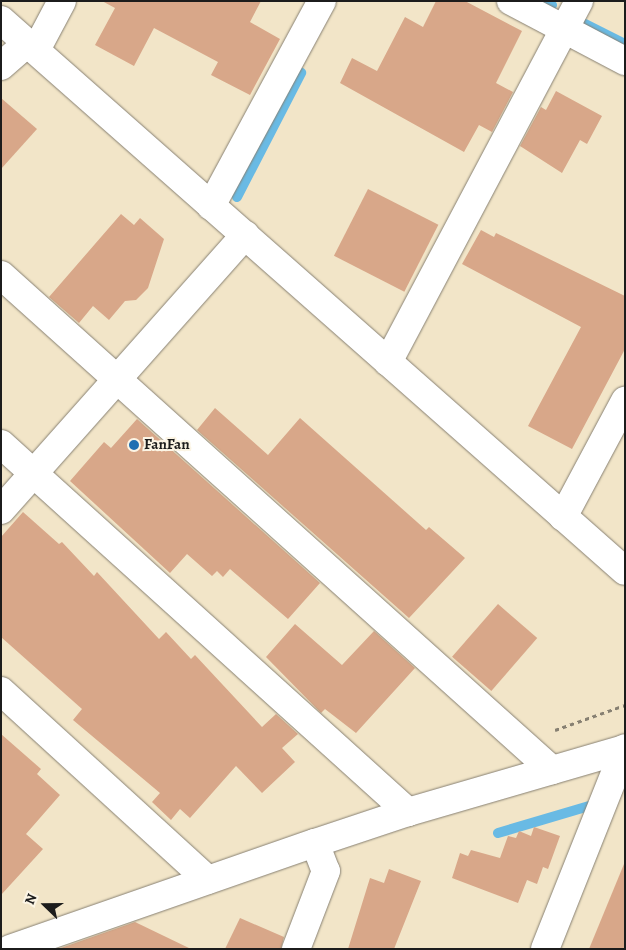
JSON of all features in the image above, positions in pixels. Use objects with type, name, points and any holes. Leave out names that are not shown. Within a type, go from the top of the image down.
[{"type":"street","points":[[1,66],[32,47],[62,1]]},
{"type":"street","points":[[211,206],[322,1]]},
{"type":"street","points":[[511,1],[625,61]]},
{"type":"street","points":[[388,362],[579,1]]},
{"type":"street","points":[[1,20],[625,571]]},
{"type":"street","points":[[1,510],[245,235]]},
{"type":"street","points":[[1,275],[552,770]]},
{"type":"street","points":[[563,517],[625,401]]},
{"type":"street","points":[[1,444],[408,812]]},
{"type":"street","points":[[1,691],[208,880]]},
{"type":"street","points":[[1,938],[12,949],[408,812],[623,749]]},
{"type":"street","points":[[545,949],[623,749]]},
{"type":"street","points":[[296,949],[326,871],[315,843]]},
{"type":"building","points":[[102,1],[261,1],[250,22],[280,39],[250,95],[211,75],[218,62],[154,28],[134,66],[95,45],[115,8]]},
{"type":"building","points":[[436,1],[465,1],[522,31],[496,83],[513,92],[492,132],[479,125],[464,152],[340,83],[352,58],[377,71],[405,17],[423,27]]},
{"type":"building","points":[[556,91],[602,116],[587,144],[580,140],[562,173],[520,146],[541,107],[546,110]]},
{"type":"building","points":[[1,98],[37,129],[1,169]]},
{"type":"building","points":[[368,189],[438,225],[404,292],[334,256]]},
{"type":"building","points":[[121,214],[134,225],[140,218],[164,239],[148,288],[136,300],[125,301],[109,320],[93,306],[79,323],[49,297]]},
{"type":"building","points":[[481,230],[494,237],[496,233],[625,296],[625,349],[572,449],[528,426],[581,327],[462,264]]},
{"type":"building","points":[[215,408],[268,455],[300,418],[426,530],[429,527],[465,558],[409,618],[197,430]]},
{"type":"building","points":[[137,419],[320,583],[288,619],[230,569],[223,577],[217,571],[212,576],[187,554],[170,573],[70,481],[104,442],[111,448]]},
{"type":"building","points":[[23,512],[59,544],[62,542],[94,576],[97,572],[159,639],[166,632],[191,659],[195,655],[262,727],[276,714],[298,734],[282,748],[295,762],[262,793],[236,766],[190,818],[180,809],[171,820],[152,802],[160,793],[73,720],[82,709],[1,637],[1,537]]},
{"type":"building","points":[[498,604],[537,638],[491,691],[452,657]]},
{"type":"building","points":[[295,624],[342,665],[374,631],[415,668],[356,733],[325,709],[321,713],[266,657]]},
{"type":"building","points":[[1,734],[41,769],[37,774],[60,795],[26,834],[43,849],[1,895]]},
{"type":"building","points":[[534,827],[560,836],[548,869],[543,867],[537,884],[527,880],[518,903],[452,878],[460,853],[468,856],[471,850],[500,858],[508,836],[516,838],[519,831],[531,836]]},
{"type":"building","points":[[624,864],[625,949],[589,949]]},
{"type":"building","points":[[389,869],[421,881],[394,949],[348,949],[370,878],[384,883]]},
{"type":"building","points":[[240,918],[284,937],[281,949],[225,949]]},
{"type":"building","points":[[135,922],[191,949],[58,949]]},
{"type":"waterway","points":[[544,1],[552,5]]},
{"type":"waterway","points":[[585,24],[625,44]]},
{"type":"waterway","points":[[237,197],[301,73]]},
{"type":"waterway","points":[[498,833],[589,806]]},
{"type":"place","name":"FanFan","points":[[134,445]]}]
